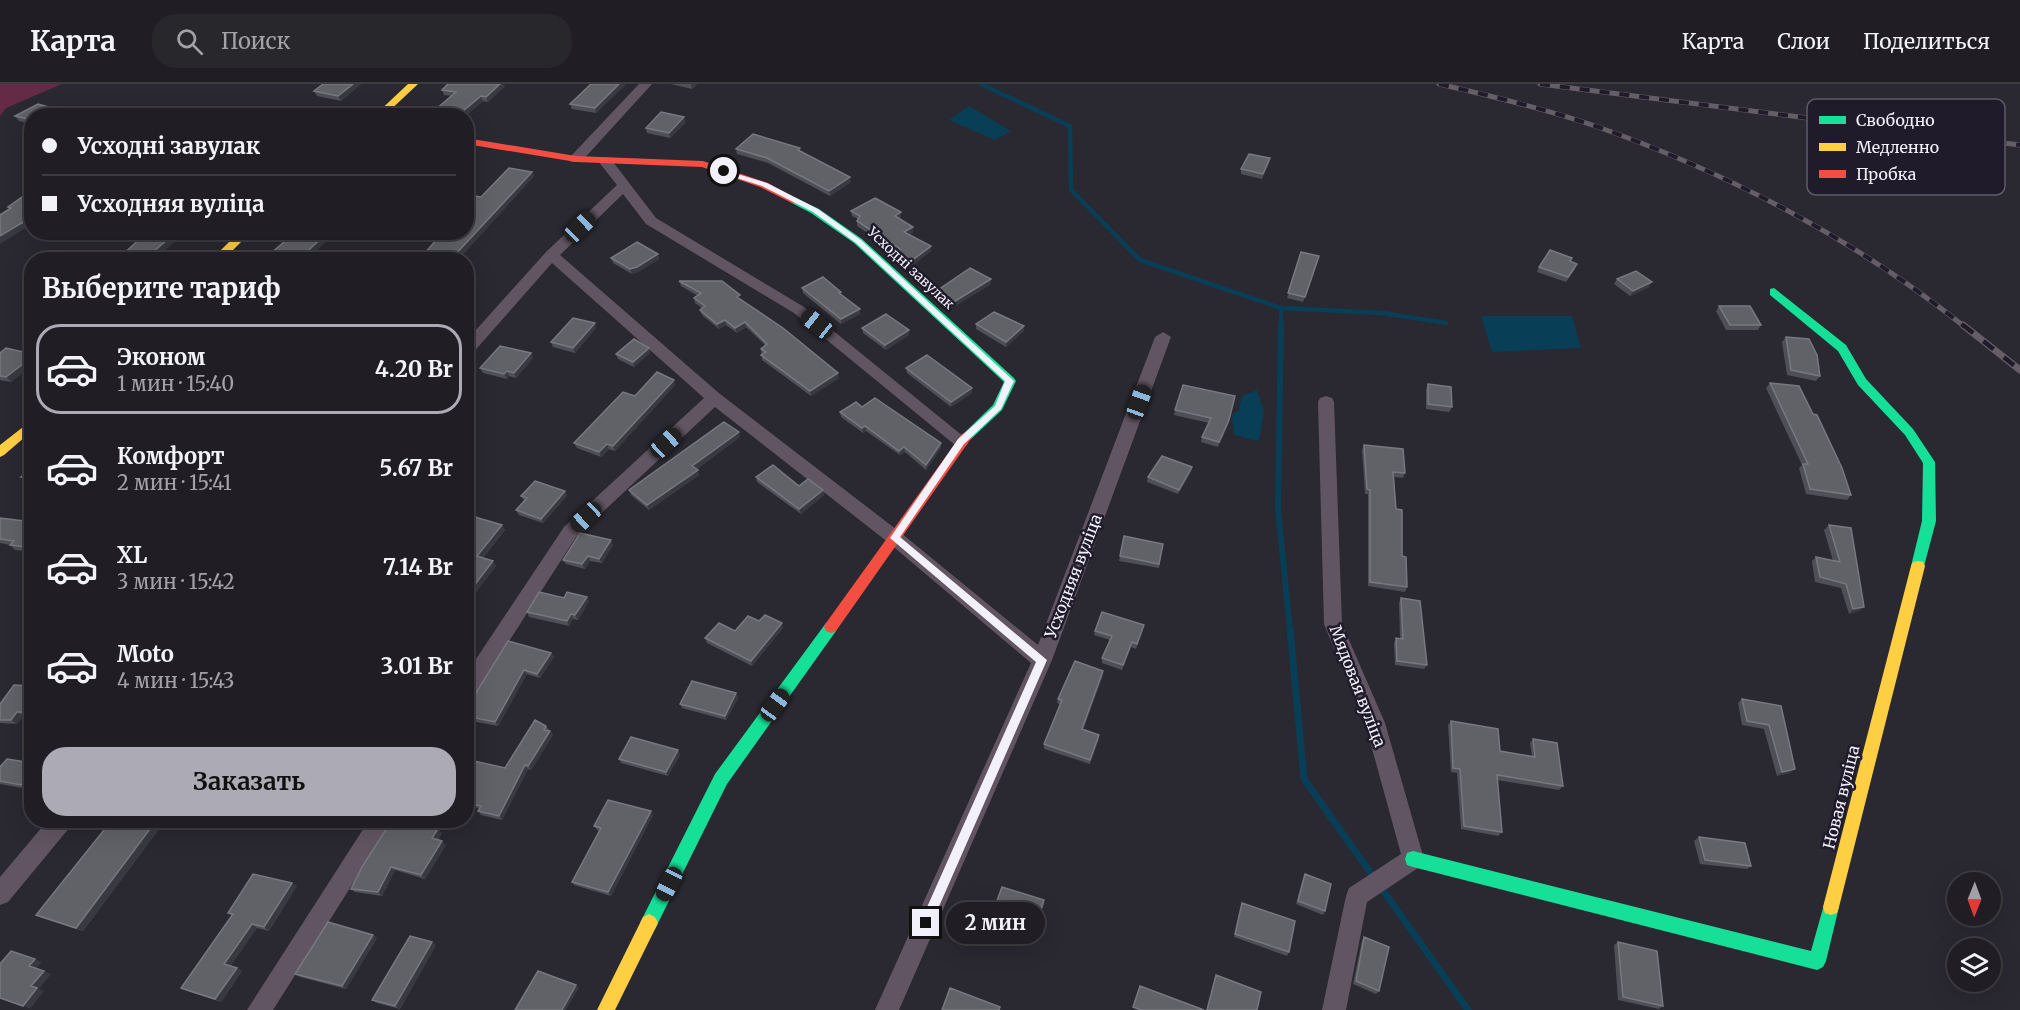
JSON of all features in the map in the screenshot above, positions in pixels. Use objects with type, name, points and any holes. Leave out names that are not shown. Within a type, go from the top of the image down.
[{"type":"street","points":[[387,108],[413,84]]},
{"type":"street","points":[[576,159],[646,84]]},
{"type":"street","name":"Усходні завулак","points":[[474,142],[576,159],[703,164],[764,185],[815,211],[858,242],[1010,381],[998,407],[961,441]]},
{"type":"street","points":[[605,161],[651,221],[799,310],[961,441],[895,538],[721,779],[606,1010]]},
{"type":"street","points":[[474,342],[551,255],[625,185]]},
{"type":"street","points":[[225,252],[237,240]]},
{"type":"street","points":[[551,255],[714,398],[895,538],[1042,660]]},
{"type":"street","name":"Новая вуліца","points":[[1413,859],[1816,961],[1929,521],[1929,462],[1910,432],[1862,382],[1842,348],[1774,292]]},
{"type":"street","name":"Усходняя вуліца","points":[[887,1010],[1042,660],[1163,337]]},
{"type":"street","points":[[474,680],[570,532],[714,398]]},
{"type":"street","name":"Мядовая вуліца","points":[[1326,402],[1333,624],[1375,723],[1413,859]]},
{"type":"street","points":[[0,452],[24,431]]},
{"type":"street","points":[[0,894],[55,828]]},
{"type":"street","points":[[259,1010],[377,828]]},
{"type":"street","points":[[1334,1010],[1357,896],[1413,859]]},
{"type":"shaded area","points":[[0,84],[62,84],[6,108],[0,116]]},
{"type":"water","points":[[969,106],[1011,131],[995,140],[949,120]]},
{"type":"water","points":[[1481,316],[1572,316],[1581,348],[1492,352]]},
{"type":"water","points":[[1257,390],[1264,411],[1259,441],[1234,435],[1232,415],[1239,410],[1242,396]]},
{"type":"building","points":[[323,84],[353,84],[338,96],[314,91]]},
{"type":"building","points":[[448,84],[500,84],[486,97],[481,96],[467,108],[437,108],[456,92],[442,90]]},
{"type":"building","points":[[591,84],[619,84],[595,108],[570,104]]},
{"type":"building","points":[[38,104],[52,108],[30,108]]},
{"type":"building","points":[[24,111],[24,118],[15,116]]},
{"type":"building","points":[[661,112],[684,117],[669,133],[646,128]]},
{"type":"building","points":[[753,134],[800,148],[798,150],[850,177],[829,191],[767,158],[736,149]]},
{"type":"building","points":[[1249,154],[1270,158],[1263,174],[1241,169]]},
{"type":"building","points":[[509,168],[532,172],[474,234],[474,197],[481,197]]},
{"type":"building","points":[[24,196],[24,222],[0,236],[0,215],[11,208],[8,207]]},
{"type":"building","points":[[875,198],[901,212],[895,216],[913,227],[904,232],[931,246],[910,262],[893,254],[900,249],[857,221],[860,216],[851,211]]},
{"type":"building","points":[[138,240],[167,240],[153,252],[126,252]]},
{"type":"building","points":[[286,240],[319,240],[307,252],[272,252]]},
{"type":"building","points":[[436,240],[469,240],[458,252],[426,252]]},
{"type":"building","points":[[637,242],[658,254],[630,269],[611,258]]},
{"type":"building","points":[[1550,250],[1572,258],[1570,261],[1577,264],[1568,277],[1539,267]]},
{"type":"building","points":[[1301,252],[1319,256],[1305,297],[1288,293]]},
{"type":"building","points":[[970,268],[991,279],[952,303],[935,292]]},
{"type":"building","points":[[1636,271],[1652,282],[1633,291],[1617,279]]},
{"type":"building","points":[[823,277],[860,309],[841,319],[802,288]]},
{"type":"building","points":[[679,281],[722,281],[740,295],[737,297],[783,328],[838,373],[810,391],[761,355],[766,352],[761,349],[767,344],[745,322],[735,328],[725,320],[717,324],[700,310],[705,306],[694,298],[701,293]]},
{"type":"building","points":[[1719,306],[1750,306],[1761,325],[1730,325]]},
{"type":"building","points":[[994,312],[1024,326],[1006,342],[976,324]]},
{"type":"building","points":[[886,314],[909,330],[885,345],[862,328]]},
{"type":"building","points":[[573,318],[595,323],[573,348],[551,342]]},
{"type":"building","points":[[1786,337],[1809,339],[1817,355],[1820,376],[1791,370]]},
{"type":"building","points":[[634,339],[649,348],[633,362],[616,354]]},
{"type":"building","points":[[500,346],[531,353],[514,373],[507,371],[504,374],[480,368]]},
{"type":"building","points":[[6,348],[24,352],[24,363],[6,377],[0,376],[0,353]]},
{"type":"building","points":[[927,355],[972,388],[951,402],[906,368]]},
{"type":"building","points":[[657,372],[674,380],[613,446],[607,444],[599,452],[574,443],[623,392],[635,396]]},
{"type":"building","points":[[1770,383],[1799,386],[1813,414],[1817,415],[1842,468],[1851,495],[1810,489],[1803,464],[1808,464]]},
{"type":"building","points":[[1428,384],[1451,387],[1452,407],[1428,404]]},
{"type":"building","points":[[1183,385],[1235,396],[1229,420],[1219,442],[1202,437],[1211,418],[1175,410]]},
{"type":"building","points":[[875,398],[941,443],[926,465],[904,447],[899,451],[865,426],[862,428],[840,412],[856,402],[862,407]]},
{"type":"building","points":[[724,422],[739,432],[692,466],[698,470],[647,505],[629,490]]},
{"type":"building","points":[[1364,445],[1403,449],[1405,473],[1393,472],[1396,509],[1402,510],[1402,556],[1406,557],[1407,587],[1370,582],[1370,490],[1367,489]]},
{"type":"building","points":[[1162,456],[1192,467],[1179,490],[1148,477]]},
{"type":"building","points":[[773,465],[799,486],[808,479],[823,490],[799,509],[756,477]]},
{"type":"building","points":[[535,481],[565,491],[541,519],[516,510],[527,498],[521,496]]},
{"type":"building","points":[[0,518],[24,521],[24,547],[10,545],[14,541],[0,539]]},
{"type":"building","points":[[474,518],[502,525],[477,556],[493,561],[474,586]]},
{"type":"building","points":[[1829,525],[1851,528],[1864,607],[1853,609],[1846,584],[1820,577],[1816,557],[1840,562]]},
{"type":"building","points":[[580,533],[611,540],[599,559],[588,556],[582,564],[563,560]]},
{"type":"building","points":[[1124,536],[1163,544],[1159,564],[1120,556]]},
{"type":"building","points":[[539,592],[564,598],[567,592],[587,597],[575,615],[571,614],[567,621],[527,612]]},
{"type":"building","points":[[1401,598],[1420,601],[1427,665],[1397,661],[1396,638],[1403,639]]},
{"type":"building","points":[[1102,612],[1144,625],[1137,644],[1132,642],[1123,665],[1102,658],[1112,636],[1095,631]]},
{"type":"building","points":[[765,615],[782,623],[751,661],[705,638],[719,623],[735,631],[748,616],[759,621]]},
{"type":"building","points":[[508,641],[551,653],[537,674],[524,670],[495,722],[474,718],[474,696]]},
{"type":"building","points":[[1075,661],[1103,671],[1082,729],[1099,735],[1090,760],[1044,744],[1062,700],[1058,699]]},
{"type":"building","points":[[692,681],[736,693],[725,716],[680,704]]},
{"type":"building","points":[[14,685],[24,686],[24,712],[17,712],[11,720],[0,720],[0,704]]},
{"type":"building","points":[[1742,699],[1781,706],[1795,769],[1782,772],[1769,725],[1747,721]]},
{"type":"building","points":[[535,720],[546,726],[544,730],[550,731],[528,766],[525,765],[499,816],[478,811],[481,806],[474,805],[474,761],[505,768]]},
{"type":"building","points":[[1451,721],[1498,729],[1500,751],[1535,757],[1533,739],[1557,743],[1563,786],[1497,775],[1502,832],[1464,826],[1460,769],[1453,768]]},
{"type":"building","points":[[631,737],[678,750],[666,772],[619,759]]},
{"type":"building","points":[[7,759],[24,762],[24,781],[21,785],[0,781],[0,767]]},
{"type":"building","points":[[608,800],[651,811],[608,892],[572,882],[601,828],[594,826]]},
{"type":"building","points":[[106,828],[151,828],[76,928],[36,915]]},
{"type":"building","points":[[387,828],[438,829],[432,838],[442,841],[421,875],[391,867],[378,892],[351,889]]},
{"type":"building","points":[[1699,837],[1745,843],[1751,866],[1705,860]]},
{"type":"building","points":[[253,874],[292,883],[264,927],[252,924],[224,964],[237,968],[215,999],[181,988],[233,914],[228,913]]},
{"type":"building","points":[[1305,874],[1331,884],[1325,911],[1298,901]]},
{"type":"building","points":[[1002,887],[1044,900],[1032,939],[988,925]]},
{"type":"building","points":[[1242,903],[1295,921],[1289,952],[1235,934]]},
{"type":"building","points":[[328,922],[373,935],[342,986],[295,974]]},
{"type":"building","points":[[410,936],[432,942],[395,1006],[372,1000]]},
{"type":"building","points":[[1364,937],[1389,947],[1379,991],[1356,981]]},
{"type":"building","points":[[1618,942],[1657,951],[1663,1006],[1623,997]]},
{"type":"building","points":[[11,951],[35,959],[29,966],[44,971],[31,986],[37,988],[23,1006],[0,998],[0,964]]},
{"type":"building","points":[[538,971],[576,985],[562,1010],[515,1010]]},
{"type":"building","points":[[1216,975],[1261,992],[1257,1010],[1207,1010]]},
{"type":"building","points":[[1140,986],[1204,1010],[1141,1010],[1133,1007]]},
{"type":"building","points":[[950,988],[1000,1007],[999,1010],[942,1010]]},
{"type":"waterway","points":[[981,84],[1070,126],[1071,190],[1140,260],[1281,308]]},
{"type":"waterway","points":[[1281,308],[1383,313],[1446,323]]},
{"type":"waterway","points":[[1281,308],[1281,325]]},
{"type":"waterway","points":[[1281,325],[1278,509],[1290,630]]},
{"type":"waterway","points":[[1290,629],[1304,779],[1468,1010]]},
{"type":"railway","points":[[1439,84],[1578,120],[1695,165],[1835,238],[1923,295],[1965,327]]},
{"type":"railway","points":[[1540,84],[1807,118]]},
{"type":"railway","points":[[2005,143],[2020,145]]},
{"type":"railway","points":[[1963,325],[2020,370]]},
{"type":"traffic: fast","points":[[794,200],[815,211],[858,241],[1010,381],[998,407],[966,437]]},
{"type":"traffic: fast","points":[[1774,292],[1842,348],[1862,382],[1909,432],[1929,462],[1929,521],[1918,566]]},
{"type":"traffic: fast","points":[[649,923],[721,779],[831,627]]},
{"type":"traffic: fast","points":[[1413,859],[1817,961],[1831,907]]},
{"type":"traffic: slow","points":[[387,108],[413,84]]},
{"type":"traffic: slow","points":[[225,252],[237,240]]},
{"type":"traffic: slow","points":[[0,452],[24,431]]},
{"type":"traffic: slow","points":[[1831,907],[1918,566]]},
{"type":"traffic: slow","points":[[606,1010],[649,923]]},
{"type":"traffic: jam","points":[[474,142],[576,159],[703,164],[764,185],[794,200]]},
{"type":"traffic: jam","points":[[831,627],[966,437]]},
{"type":"route","points":[[724,171],[764,185],[815,211],[858,242],[1010,381],[998,407],[961,441],[895,538],[1042,660],[926,923]]}]
